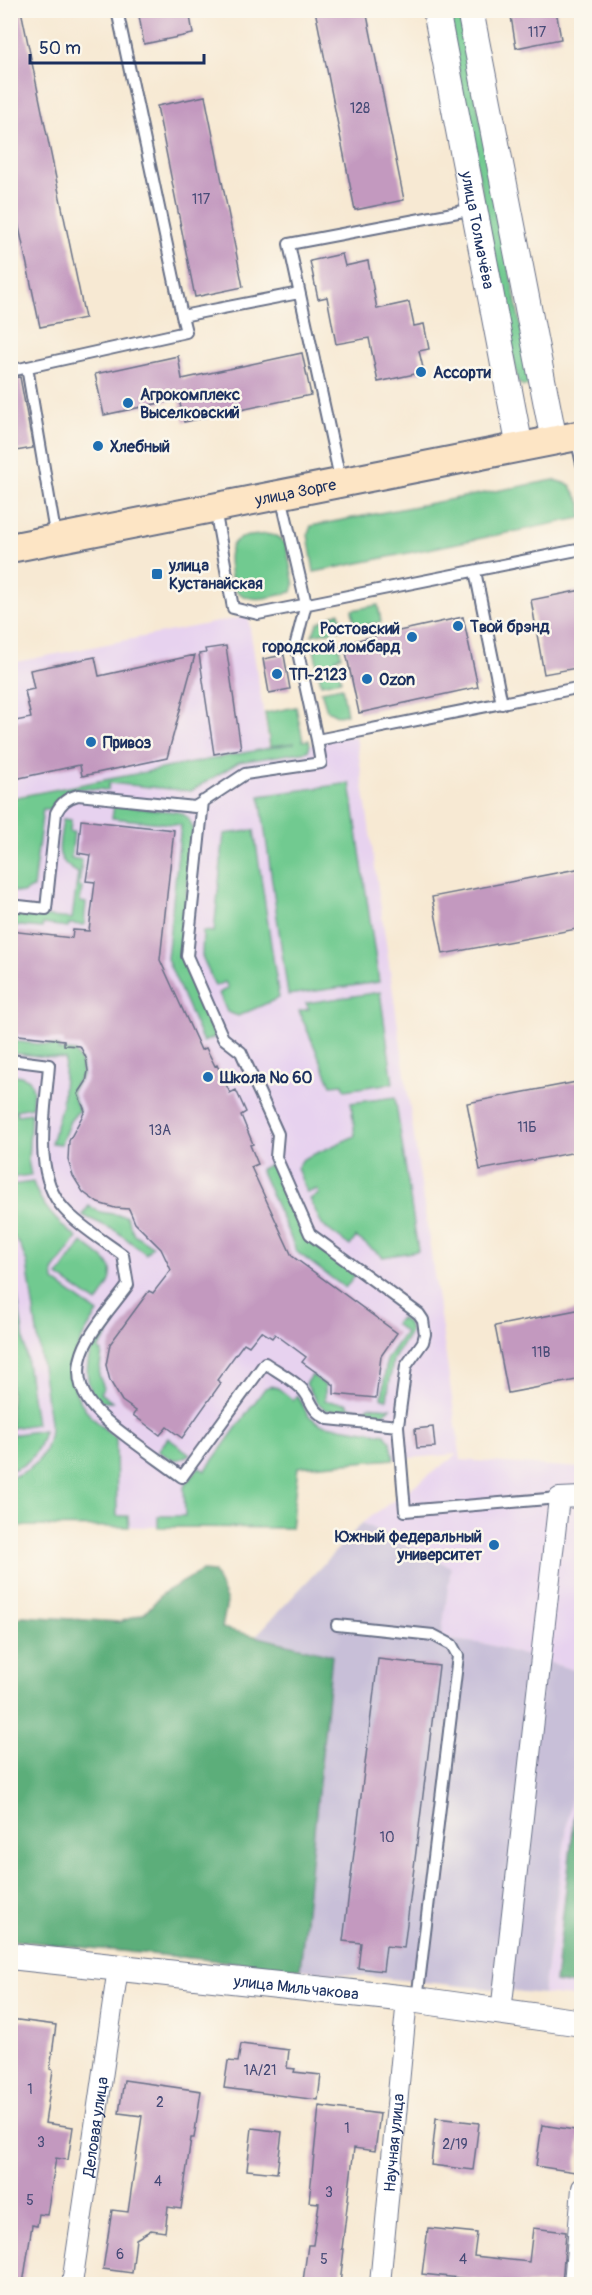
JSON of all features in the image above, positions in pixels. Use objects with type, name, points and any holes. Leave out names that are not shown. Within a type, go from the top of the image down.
[{"type":"main road","name":"улица Зорге","points":[[10,548],[570,437]]},
{"type":"street","name":"улица Толмачёва","points":[[436,10],[520,448]]},
{"type":"street","name":"улица Толмачёва","points":[[471,10],[570,437]]},
{"type":"street","points":[[501,2012],[559,1498],[582,1497]]},
{"type":"street","name":"улица Мильчакова","points":[[10,1956],[412,2000],[582,2023]]},
{"type":"street","name":"Деловая улица","points":[[72,2284],[118,1968]]},
{"type":"street","name":"Научная улица","points":[[380,2284],[412,2000]]},
{"type":"street","points":[[574,2284],[582,2188]]},
{"type":"lane","points":[[10,371],[186,332],[117,10]]},
{"type":"lane","points":[[341,483],[289,244],[474,209]]},
{"type":"lane","points":[[182,316],[299,293]]},
{"type":"lane","points":[[27,367],[57,539]]},
{"type":"lane","points":[[570,437],[582,464]]},
{"type":"lane","points":[[10,905],[46,909],[56,813],[63,802],[70,797],[78,795],[195,807],[245,774],[321,763],[296,643],[306,604],[281,495]]},
{"type":"lane","points":[[214,508],[233,608],[258,614],[582,549]]},
{"type":"lane","points":[[475,571],[502,704]]},
{"type":"lane","points":[[317,740],[582,687]]},
{"type":"lane","points":[[203,801],[187,956],[223,1038],[241,1052],[278,1134],[276,1157],[310,1234],[418,1314],[425,1327],[423,1342],[406,1366],[398,1426],[405,1511],[559,1498]]},
{"type":"lane","points":[[10,1060],[49,1065],[43,1154],[49,1187],[64,1210],[123,1255],[128,1286],[88,1341],[80,1366],[80,1377],[86,1396],[100,1417],[182,1477],[266,1363],[303,1389],[311,1407],[319,1415],[328,1419],[398,1426]]},
{"type":"lane","points":[[337,1626],[433,1635],[452,1645],[458,1656],[412,2000]]},
{"type":"shaded area","name":"Школа № 60","points":[[248,616],[269,748],[309,740],[311,745],[328,738],[356,736],[461,1460],[581,1468],[581,1672],[486,1644],[441,1639],[451,1567],[362,1523],[458,1454],[298,1467],[291,1528],[11,1526],[11,798],[201,761],[11,797],[11,663]]},
{"type":"shaded area","points":[[362,1523],[451,1567],[441,1639],[486,1644],[581,1672],[581,1728],[543,1994],[133,1953],[232,1661]]},
{"type":"shaded area","points":[[581,1728],[581,1998],[543,1994]]},
{"type":"green space","points":[[447,11],[459,11],[531,379],[529,385],[523,386],[518,382]]},
{"type":"green space","points":[[554,480],[570,485],[581,503],[581,518],[314,572],[308,534],[311,526]]},
{"type":"green space","points":[[265,534],[276,536],[286,544],[294,585],[292,592],[260,599],[246,597],[233,587],[229,560],[231,547],[241,538]]},
{"type":"green space","points":[[378,605],[381,622],[355,627],[352,610]]},
{"type":"green space","points":[[339,612],[343,629],[312,635],[318,623]]},
{"type":"green space","points":[[335,638],[335,644],[339,644],[341,656],[336,658],[341,680],[321,684],[314,649],[316,648],[315,642]]},
{"type":"green space","points":[[342,687],[347,714],[339,716],[327,710],[321,691]]},
{"type":"green space","points":[[296,707],[303,741],[309,740],[308,751],[239,762],[191,791],[109,783],[108,790],[82,788],[68,791],[50,809],[43,809],[33,888],[23,893],[11,891],[11,798],[295,743],[270,746],[265,713]]},
{"type":"green space","points":[[350,783],[379,982],[288,995],[260,796]]},
{"type":"green space","points":[[114,805],[178,812],[188,818],[193,828],[180,955],[215,1037],[203,1042],[167,959],[181,825],[112,818]]},
{"type":"green space","points":[[63,819],[71,820],[70,832],[74,832],[71,858],[82,860],[79,886],[82,887],[80,902],[86,903],[84,925],[69,924],[68,927],[43,924],[42,928],[11,925],[11,913],[72,919],[78,873],[64,862],[59,850]]},
{"type":"green space","points":[[254,830],[279,998],[238,1016],[227,1012],[219,993],[228,988],[225,982],[215,986],[202,956],[203,931],[214,932],[224,834]]},
{"type":"green space","points":[[380,992],[393,1083],[345,1090],[343,1084],[331,1085],[299,1011],[309,1009],[306,1003]]},
{"type":"green space","points":[[11,1041],[58,1046],[58,1050],[75,1052],[81,1063],[82,1075],[71,1091],[79,1110],[70,1121],[61,1144],[51,1143],[62,1105],[65,1059],[11,1053]]},
{"type":"green space","points":[[11,1074],[30,1080],[33,1090],[32,1107],[16,1110],[17,1115],[31,1113],[28,1160],[31,1175],[11,1178]]},
{"type":"green space","points":[[395,1097],[418,1251],[383,1257],[356,1237],[350,1246],[322,1225],[310,1199],[319,1194],[317,1189],[307,1193],[297,1168],[303,1159],[355,1136],[351,1103]]},
{"type":"green space","points":[[271,1164],[304,1237],[355,1275],[345,1288],[297,1252],[260,1169]]},
{"type":"green space","points":[[33,1182],[40,1199],[50,1213],[77,1238],[53,1271],[54,1281],[98,1313],[77,1349],[73,1365],[73,1380],[77,1395],[85,1409],[98,1424],[116,1438],[117,1516],[128,1516],[129,1527],[11,1526],[11,1477],[28,1470],[41,1458],[50,1432],[27,1263],[20,1245],[11,1234],[11,1185]]},
{"type":"green space","points":[[89,1206],[100,1212],[126,1216],[134,1234],[152,1246],[146,1254],[116,1231],[82,1215]]},
{"type":"green space","points":[[82,1242],[101,1256],[110,1268],[110,1282],[97,1303],[58,1276]]},
{"type":"green space","points":[[11,1266],[13,1266],[36,1424],[11,1428]]},
{"type":"green space","points":[[400,1318],[408,1323],[410,1332],[393,1360],[387,1399],[382,1398],[387,1358],[405,1332],[395,1324]]},
{"type":"green space","points":[[110,1321],[115,1325],[98,1349],[102,1352],[99,1375],[104,1388],[100,1393],[112,1402],[96,1398],[87,1375],[91,1350]]},
{"type":"green space","points":[[312,1375],[325,1385],[325,1401],[348,1403],[348,1407],[391,1408],[379,1417],[326,1410],[317,1402],[306,1384]]},
{"type":"green space","points":[[270,1386],[278,1388],[293,1400],[297,1395],[308,1415],[320,1424],[385,1434],[391,1442],[394,1459],[298,1467],[291,1528],[158,1527],[158,1516],[185,1516],[184,1487],[199,1467],[205,1471],[265,1388]]},
{"type":"green space","points":[[44,1430],[33,1456],[18,1468],[11,1470],[11,1435]]},
{"type":"green space","points":[[168,1438],[190,1454],[178,1460],[158,1451]]},
{"type":"green space","points":[[202,1571],[214,1572],[227,1602],[222,1628],[332,1655],[300,1969],[11,1940],[11,1622],[23,1616],[120,1622],[145,1613],[163,1593]]},
{"type":"green space","points":[[581,1762],[581,1986],[555,1982]]},
{"type":"building","points":[[10,10],[21,10],[85,318],[40,327],[10,184]]},
{"type":"building","points":[[138,10],[189,10],[193,34],[144,44]]},
{"type":"building","points":[[315,10],[366,10],[404,200],[355,210]]},
{"type":"building","points":[[510,10],[556,10],[561,39],[516,48]]},
{"type":"building","points":[[205,96],[243,287],[195,297],[157,106]]},
{"type":"building","points":[[342,254],[345,266],[368,261],[377,309],[409,302],[414,326],[424,324],[429,349],[419,351],[424,372],[378,382],[369,338],[336,344],[327,297],[318,299],[310,261]]},
{"type":"building","points":[[302,353],[311,395],[184,422],[179,399],[104,415],[95,374],[178,356],[182,379]]},
{"type":"building","points":[[20,377],[33,448],[10,452],[10,378]]},
{"type":"building","points":[[582,590],[582,667],[544,674],[531,600]]},
{"type":"building","points":[[463,617],[478,687],[359,713],[344,643]]},
{"type":"building","points":[[226,646],[241,749],[214,754],[199,654],[206,653],[205,649]]},
{"type":"building","name":"Привоз","points":[[195,655],[167,758],[82,776],[80,765],[10,780],[10,722],[31,718],[25,691],[34,689],[30,670],[95,657],[99,676]]},
{"type":"building","name":"ТП-2123","points":[[284,655],[290,689],[269,693],[263,659]]},
{"type":"building","points":[[81,820],[174,830],[160,960],[201,1050],[206,1048],[230,1093],[236,1090],[246,1112],[241,1115],[253,1144],[250,1145],[258,1164],[251,1167],[292,1256],[397,1333],[381,1356],[376,1398],[334,1394],[334,1385],[302,1362],[306,1357],[275,1334],[272,1338],[261,1331],[249,1346],[244,1343],[217,1380],[221,1383],[182,1438],[167,1427],[160,1435],[133,1415],[136,1411],[122,1401],[110,1381],[106,1365],[110,1344],[149,1291],[153,1293],[171,1270],[161,1249],[135,1223],[129,1209],[98,1203],[83,1192],[73,1176],[68,1160],[69,1141],[85,1111],[78,1094],[86,1082],[88,1071],[86,1058],[80,1046],[64,1045],[64,1040],[10,1034],[10,931],[72,938],[73,930],[89,931],[95,882],[86,881],[90,855],[78,853]]},
{"type":"building","points":[[582,868],[582,928],[443,954],[432,897]]},
{"type":"building","points":[[582,1081],[582,1151],[480,1170],[467,1103]]},
{"type":"building","points":[[582,1309],[582,1379],[508,1393],[495,1326]]},
{"type":"building","points":[[433,1427],[435,1447],[417,1448],[415,1429]]},
{"type":"building","points":[[378,1659],[439,1666],[404,1948],[386,1946],[383,1971],[358,1968],[361,1943],[343,1941]]},
{"type":"building","points":[[10,2019],[56,2025],[50,2069],[53,2070],[45,2123],[73,2127],[68,2160],[56,2158],[47,2215],[39,2214],[37,2226],[32,2225],[23,2284],[10,2284]]},
{"type":"building","points":[[241,2044],[289,2050],[287,2068],[295,2069],[294,2072],[321,2075],[318,2100],[224,2088],[228,2061],[238,2062]]},
{"type":"building","points":[[124,2080],[201,2091],[194,2138],[191,2138],[181,2209],[168,2207],[165,2232],[151,2230],[136,2239],[132,2273],[103,2269],[112,2210],[128,2212],[142,2116],[119,2113]]},
{"type":"building","points":[[319,2106],[380,2114],[375,2151],[354,2148],[340,2284],[303,2281],[308,2245],[313,2245],[319,2203],[309,2202]]},
{"type":"building","points":[[436,2118],[479,2123],[473,2170],[431,2165]]},
{"type":"building","points":[[542,2125],[581,2131],[575,2172],[536,2166]]},
{"type":"building","points":[[252,2128],[282,2132],[277,2173],[247,2170]]},
{"type":"building","points":[[428,2228],[477,2233],[474,2256],[529,2262],[533,2228],[566,2232],[562,2284],[516,2284],[422,2274]]},
{"type":"place","name":"Ассорти","points":[[421,372]]},
{"type":"place","name":"Агрокомплекс Выселковский","points":[[128,403]]},
{"type":"place","name":"Хлебный","points":[[98,446]]},
{"type":"place","name":"улица Кустанайская","points":[[157,574]]},
{"type":"place","name":"Твой брэнд","points":[[458,626]]},
{"type":"place","name":"Ростовский городской ломбард","points":[[412,637]]},
{"type":"place","name":"ТП-2123","points":[[277,674]]},
{"type":"place","name":"Ozon","points":[[367,679]]},
{"type":"place","name":"Привоз","points":[[91,742]]},
{"type":"place","name":"Школа № 60","points":[[208,1077]]},
{"type":"place","name":"Южный федеральный университет","points":[[494,1545]]}]
